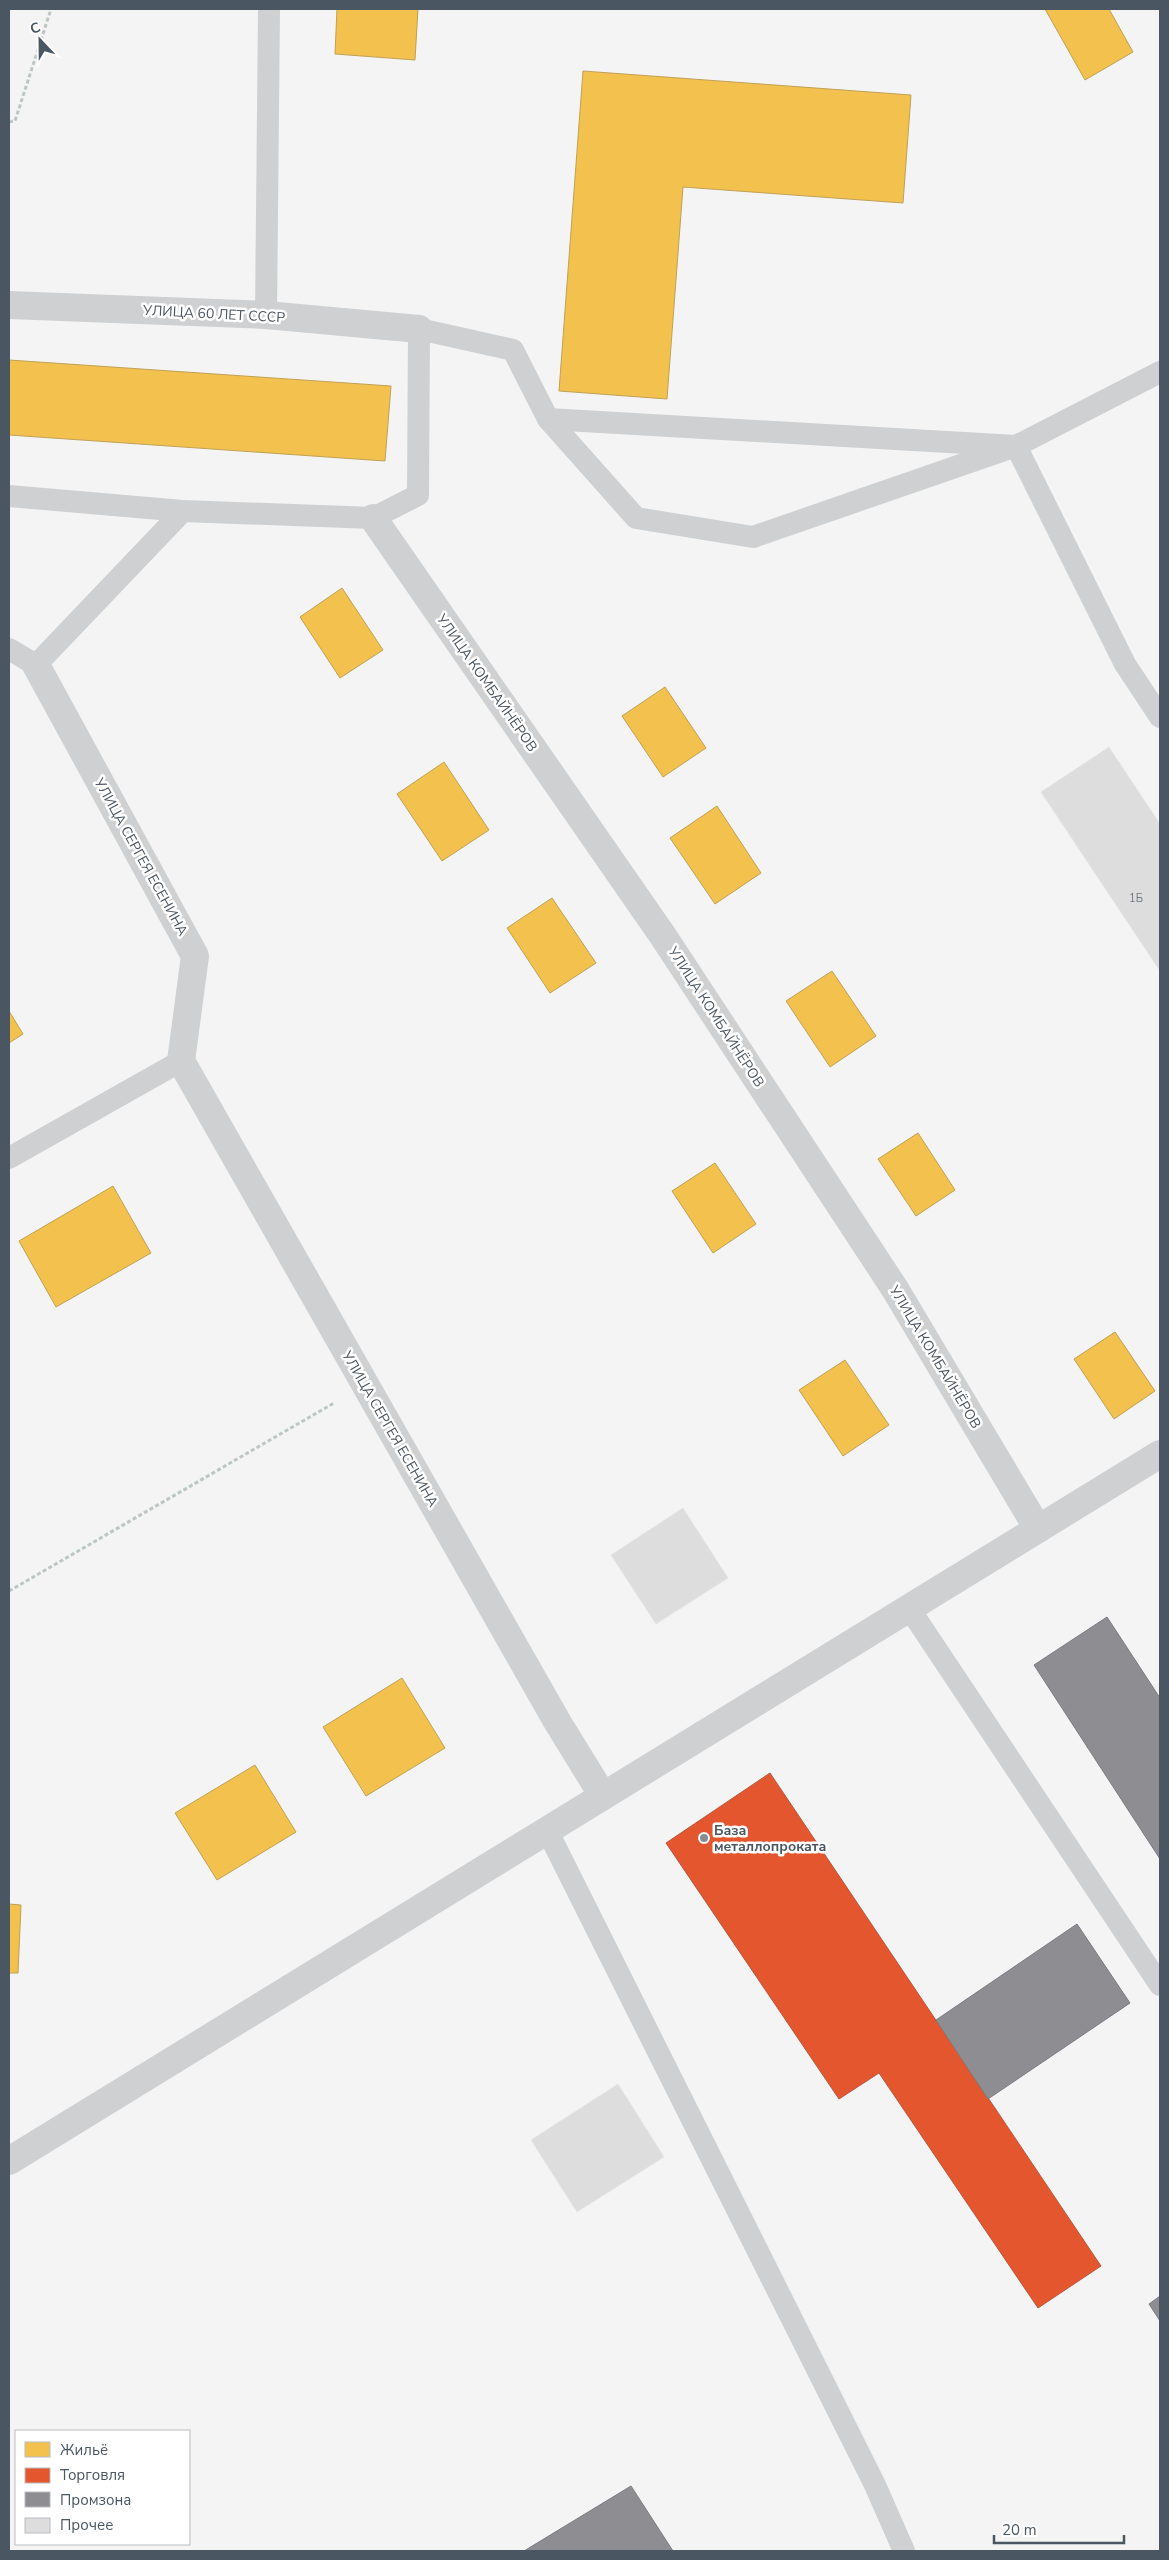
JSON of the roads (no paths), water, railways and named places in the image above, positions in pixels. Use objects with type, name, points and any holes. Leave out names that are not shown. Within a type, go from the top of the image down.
[{"type":"street","name":"УЛИЦА 60 ЛЕТ СССР","points":[[9,305],[266,315],[419,329]]},
{"type":"street","name":"УЛИЦА КОМБАЙНЁРОВ","points":[[373,518],[663,936],[895,1289],[1038,1529]]},
{"type":"street","name":"УЛИЦА СЕРГЕЯ ЕСЕНИНА","points":[[36,664],[195,956],[181,1061],[553,1715],[603,1796]]},
{"type":"street","points":[[9,2161],[1160,1454]]},
{"type":"lane","points":[[266,315],[269,9]]},
{"type":"lane","points":[[9,496],[183,512],[373,518],[418,495],[419,329],[513,350],[548,418],[636,518],[753,537],[1016,446],[1160,372]]},
{"type":"lane","points":[[548,418],[1016,446]]},
{"type":"lane","points":[[1016,446],[1125,664],[1160,717]]},
{"type":"lane","points":[[9,649],[36,664],[183,512]]},
{"type":"lane","points":[[9,1158],[181,1061]]},
{"type":"lane","points":[[909,1608],[1160,1985]]},
{"type":"lane","points":[[547,1830],[875,2485],[904,2551]]},
{"type":"place","name":"База металлопроката","points":[[704,1838]]}]
